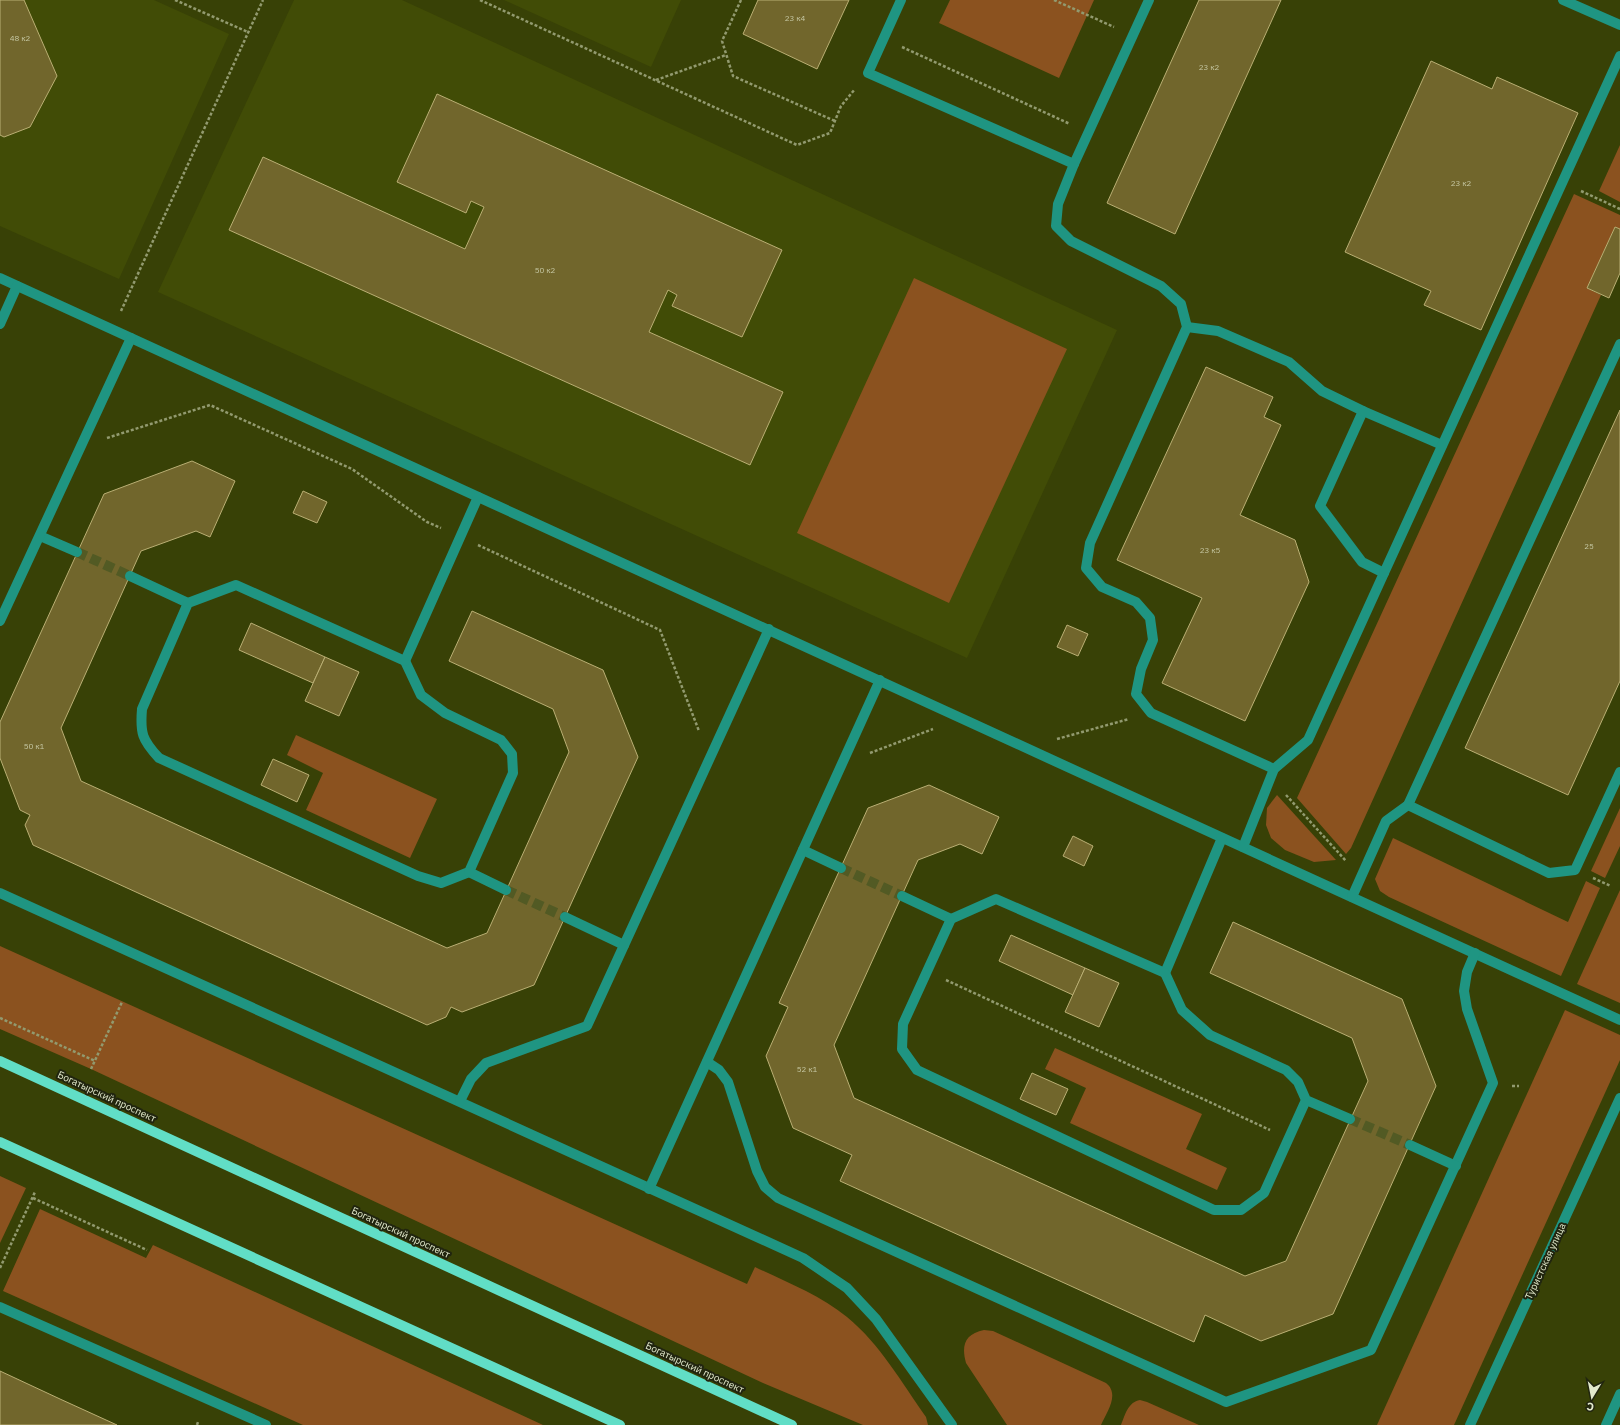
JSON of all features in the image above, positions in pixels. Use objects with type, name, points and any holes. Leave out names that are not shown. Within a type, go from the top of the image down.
[{"type":"main road","name":"Богатырский проспект","points":[[0,1061],[792,1425]]},
{"type":"main road","points":[[0,1142],[620,1425]]},
{"type":"street","points":[[901,0],[868,73],[1074,164]]},
{"type":"street","points":[[1149,0],[1074,164],[1058,204],[1056,226],[1071,241],[1161,286],[1181,304],[1187,327],[1090,543],[1086,568],[1102,587],[1136,602],[1150,618],[1153,640],[1141,669],[1136,694],[1151,713],[1274,769]]},
{"type":"street","points":[[1563,0],[1620,25]]},
{"type":"street","points":[[1243,847],[1274,769],[1308,740],[1620,56]]},
{"type":"street","points":[[0,278],[1620,1020]]},
{"type":"street","points":[[0,324],[17,286]]},
{"type":"street","points":[[1187,327],[1218,331],[1290,362],[1322,391],[1363,411],[1442,445]]},
{"type":"street","points":[[0,621],[130,338]]},
{"type":"street","points":[[1352,897],[1386,822],[1408,805],[1620,344]]},
{"type":"street","points":[[1363,411],[1320,506],[1362,562],[1384,573]]},
{"type":"street","points":[[405,661],[478,497]]},
{"type":"street","points":[[40,536],[77,552]]},
{"type":"street","points":[[130,576],[188,603],[236,585],[405,661],[421,695],[445,713],[501,740],[512,754],[513,773],[469,872],[441,883],[418,876],[159,758],[147,745],[140,728],[142,709],[188,603]]},
{"type":"street","points":[[460,1101],[471,1079],[486,1063],[587,1026],[768,629]]},
{"type":"street","points":[[649,1189],[880,680]]},
{"type":"street","points":[[1408,805],[1549,873],[1575,870],[1620,772]]},
{"type":"street","points":[[1165,973],[1222,838]]},
{"type":"street","points":[[802,850],[841,868]]},
{"type":"street","points":[[469,872],[506,890]]},
{"type":"street","points":[[0,893],[460,1101],[802,1258],[847,1288],[876,1320],[952,1425]]},
{"type":"street","points":[[902,896],[951,919]]},
{"type":"street","points":[[1306,1100],[1264,1193],[1241,1210],[1214,1210],[917,1070],[902,1049],[904,1024],[951,919],[996,899],[1165,973],[1182,1010],[1210,1035],[1286,1070],[1298,1082],[1306,1100],[1350,1119]]},
{"type":"street","points":[[565,917],[624,945]]},
{"type":"street","points":[[706,1062],[719,1070],[728,1082],[757,1171],[765,1187],[778,1198],[1226,1402],[1371,1350],[1493,1083],[1467,1009],[1464,991],[1467,972],[1474,953]]},
{"type":"street","name":"Туристская улица","points":[[1470,1425],[1620,1098]]},
{"type":"street","points":[[1410,1145],[1456,1166]]},
{"type":"street","points":[[0,1307],[266,1425]]},
{"type":"street","points":[[1606,1425],[1620,1394]]},
{"type":"path","points":[[175,0],[248,32]]},
{"type":"path","points":[[113,329],[263,0]]},
{"type":"path","points":[[480,0],[797,145],[830,133],[841,106],[868,73]]},
{"type":"path","points":[[741,0],[722,41],[733,76],[835,121]]},
{"type":"path","points":[[1054,0],[1132,36]]},
{"type":"path","points":[[883,39],[1088,132]]},
{"type":"path","points":[[656,80],[726,55]]},
{"type":"path","points":[[1562,182],[1620,209]]},
{"type":"path","points":[[80,447],[210,404],[352,469],[427,522],[660,630],[709,758]]},
{"type":"path","points":[[1025,747],[1151,713]]},
{"type":"path","points":[[842,764],[961,718]]},
{"type":"path","points":[[1274,769],[1286,795],[1361,878]]},
{"type":"path","points":[[927,972],[1288,1139]]},
{"type":"path","points":[[91,1070],[122,1002]]},
{"type":"path","points":[[0,1018],[95,1062]]},
{"type":"path","points":[[0,1268],[35,1192]]},
{"type":"path","points":[[33,1198],[147,1250]]},
{"type":"shaded area","points":[[0,0],[154,0],[229,34],[119,279],[0,226]]},
{"type":"shaded area","points":[[294,0],[402,0],[1117,330],[967,658],[158,292]]},
{"type":"shaded area","points":[[504,0],[681,0],[651,67]]},
{"type":"shaded area","points":[[950,0],[1094,0],[1059,78],[939,23]]},
{"type":"shaded area","points":[[1620,145],[1620,202],[1599,191]]},
{"type":"shaded area","points":[[1574,194],[1620,215],[1620,229],[1615,227],[1587,288],[1601,295],[1351,848],[1346,854],[1297,798]]},
{"type":"shaded area","points":[[914,278],[1067,349],[949,603],[797,533]]},
{"type":"shaded area","points":[[296,735],[437,799],[410,858],[306,810],[323,773],[287,755]]},
{"type":"shaded area","points":[[1277,795],[1336,860],[1314,862],[1285,850],[1271,838],[1266,825],[1267,808]]},
{"type":"shaded area","points":[[1620,808],[1620,846],[1605,878],[1591,871]]},
{"type":"shaded area","points":[[1393,838],[1568,922],[1586,881],[1600,888],[1561,976],[1389,897],[1380,891],[1375,879]]},
{"type":"shaded area","points":[[1620,890],[1620,1003],[1577,984]]},
{"type":"shaded area","points":[[0,946],[747,1284],[755,1267],[802,1289],[837,1309],[870,1339],[890,1364],[926,1417],[928,1425],[863,1425],[763,1383],[91,1069],[0,1029]]},
{"type":"shaded area","points":[[1565,1010],[1620,1035],[1620,1060],[1454,1425],[1377,1425]]},
{"type":"shaded area","points":[[1055,1048],[1202,1114],[1186,1149],[1227,1168],[1217,1190],[1070,1123],[1086,1088],[1045,1069]]},
{"type":"shaded area","points":[[0,1176],[26,1188],[0,1243]]},
{"type":"shaded area","points":[[40,1209],[146,1258],[153,1245],[543,1425],[303,1425],[3,1291]]},
{"type":"shaded area","points":[[984,1330],[993,1331],[1106,1383],[1112,1392],[1112,1398],[1109,1409],[1101,1425],[1007,1425],[966,1363],[964,1346],[966,1341],[972,1334]]},
{"type":"shaded area","points":[[1140,1400],[1199,1425],[1121,1425],[1130,1406],[1136,1401]]},
{"type":"building","points":[[0,0],[24,0],[57,76],[30,127],[4,137],[0,135]]},
{"type":"building","points":[[758,0],[849,0],[817,69],[743,34]]},
{"type":"building","points":[[1199,0],[1281,0],[1175,234],[1107,203]]},
{"type":"building","points":[[1431,61],[1492,89],[1497,77],[1578,113],[1481,330],[1424,305],[1431,291],[1345,252]]},
{"type":"building","points":[[437,94],[782,250],[742,337],[672,306],[677,295],[668,290],[649,332],[783,392],[750,465],[229,230],[263,157],[465,249],[484,207],[471,201],[466,213],[397,182]]},
{"type":"building","points":[[1615,227],[1620,229],[1620,273],[1609,298],[1587,288]]},
{"type":"building","points":[[1206,367],[1273,397],[1264,417],[1281,425],[1240,515],[1295,540],[1309,582],[1245,721],[1162,683],[1202,598],[1117,560]]},
{"type":"building","points":[[1620,410],[1620,681],[1568,795],[1465,748]]},
{"type":"building","points":[[192,461],[235,481],[210,537],[196,531],[141,551],[61,728],[81,781],[447,948],[487,933],[569,752],[553,709],[449,661],[472,611],[603,670],[638,757],[534,985],[462,1012],[451,1007],[446,1017],[427,1025],[33,845],[25,825],[30,815],[20,810],[0,758],[0,722],[104,494]]},
{"type":"building","points":[[303,491],[327,502],[317,523],[293,513]]},
{"type":"building","points":[[251,623],[325,657],[313,683],[239,650]]},
{"type":"building","points":[[1067,625],[1088,634],[1078,656],[1057,647]]},
{"type":"building","points":[[325,657],[359,672],[339,716],[305,701]]},
{"type":"building","points":[[273,759],[309,775],[297,802],[261,785]]},
{"type":"building","points":[[929,785],[999,817],[982,854],[960,844],[918,860],[834,1045],[854,1098],[1245,1276],[1286,1261],[1368,1081],[1352,1038],[1210,973],[1233,922],[1402,999],[1436,1086],[1333,1314],[1261,1341],[1205,1315],[1194,1342],[840,1181],[852,1155],[793,1128],[766,1056],[788,1007],[779,1003],[868,808]]},
{"type":"building","points":[[1073,836],[1093,846],[1084,866],[1063,856]]},
{"type":"building","points":[[1011,935],[1085,968],[1073,995],[999,961]]},
{"type":"building","points":[[1085,968],[1119,983],[1099,1027],[1065,1012]]},
{"type":"building","points":[[1032,1073],[1068,1089],[1056,1115],[1020,1099]]},
{"type":"building","points":[[0,1371],[60,1399],[117,1425],[0,1425]]},
{"type":"tunnel","points":[[77,552],[130,576]]},
{"type":"tunnel","points":[[841,868],[902,896]]},
{"type":"tunnel","points":[[506,890],[565,917]]},
{"type":"tunnel","points":[[1350,1119],[1410,1145]]}]
